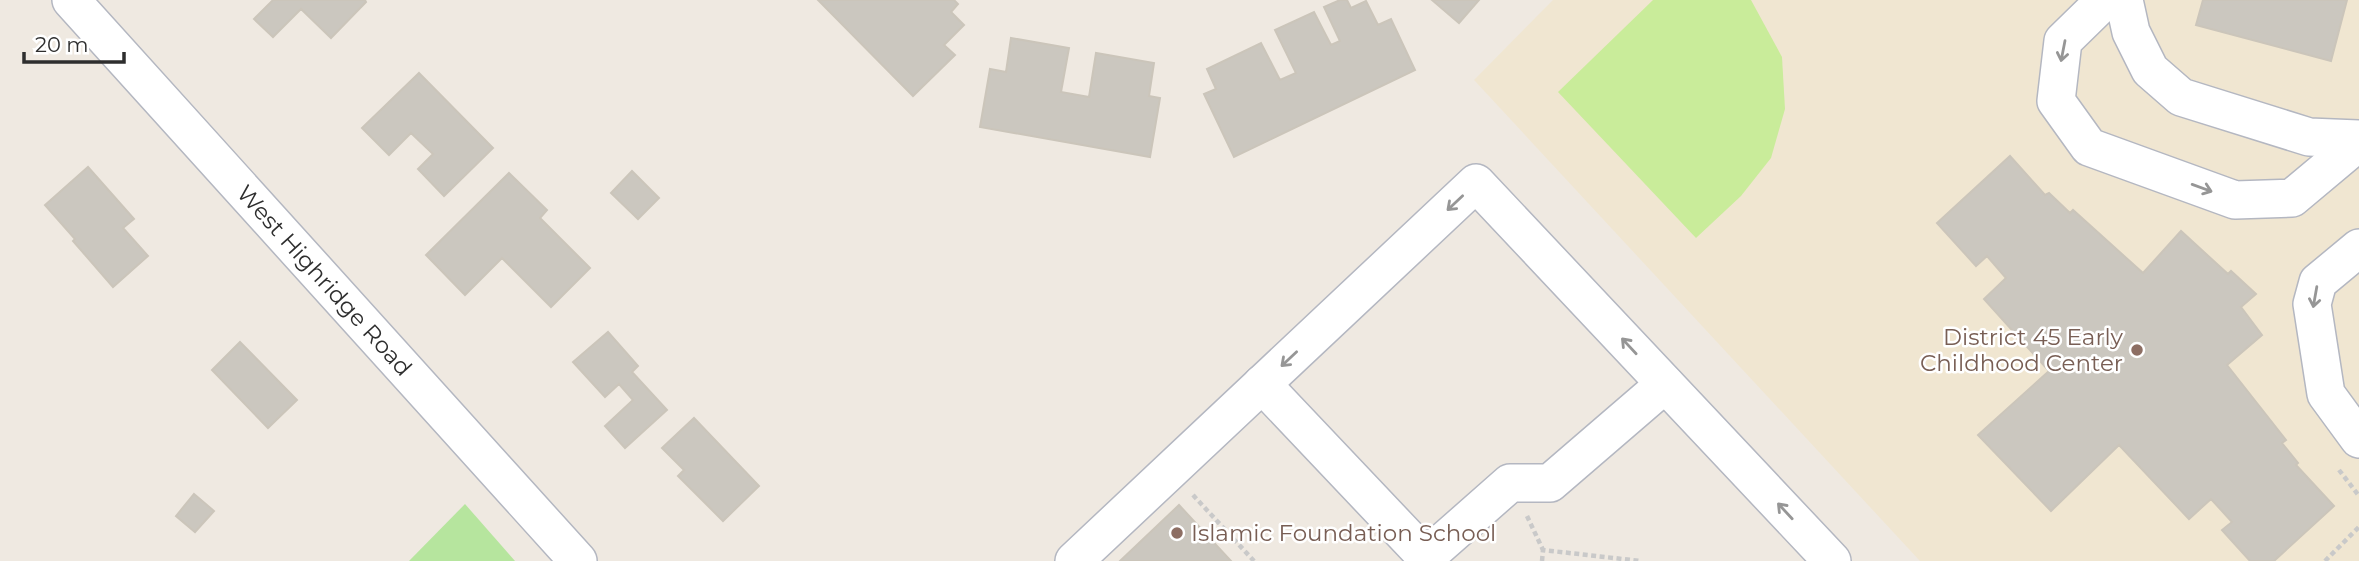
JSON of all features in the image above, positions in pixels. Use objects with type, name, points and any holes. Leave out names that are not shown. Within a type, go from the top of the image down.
[{"type":"street","name":"West Highridge Road","points":[[71,0],[579,561]]},
{"type":"street","points":[[2105,0],[2063,41],[2056,101],[2089,147],[2235,200],[2292,198],[2359,140]]},
{"type":"street","points":[[2124,0],[2131,32],[2150,70],[2181,97],[2309,136],[2359,140]]},
{"type":"street","points":[[1074,561],[1476,183],[1832,561]]},
{"type":"street","points":[[2359,248],[2318,282],[2312,304],[2326,394],[2359,439]]},
{"type":"street","points":[[1262,384],[1426,557],[1510,483],[1550,483],[1665,384]]},
{"type":"path","points":[[1184,486],[1254,561]]},
{"type":"path","points":[[2325,561],[2359,527]]},
{"type":"path","points":[[1542,561],[1543,550],[1640,561]]},
{"type":"shaded area","points":[[1553,0],[2359,0],[2359,561],[1920,561],[1474,80]]},
{"type":"green space","points":[[1653,0],[1751,0],[1782,57],[1785,109],[1771,158],[1741,196],[1696,238],[1558,92]]},
{"type":"green space","points":[[465,504],[515,561],[409,561]]},
{"type":"building","points":[[273,0],[366,2],[331,38],[301,9],[273,37],[254,19]]},
{"type":"building","points":[[818,0],[954,0],[958,4],[951,12],[964,25],[944,45],[955,55],[913,96]]},
{"type":"building","points":[[1347,0],[1351,8],[1366,1],[1378,25],[1391,19],[1415,70],[1234,157],[1204,94],[1216,89],[1207,69],[1261,43],[1280,80],[1296,73],[1275,30],[1314,12],[1331,45],[1340,41],[1324,7]]},
{"type":"building","points":[[1432,0],[1479,0],[1459,23]]},
{"type":"building","points":[[2203,0],[2347,0],[2331,61],[2196,25]]},
{"type":"building","points":[[1011,38],[1069,48],[1061,92],[1089,97],[1096,53],[1154,63],[1149,96],[1160,98],[1150,157],[980,127],[990,69],[1006,72]]},
{"type":"building","points":[[419,73],[493,148],[444,196],[418,169],[433,154],[411,133],[389,155],[362,128]]},
{"type":"building","name":"District 45 Early Childhood Center","points":[[2010,156],[2045,195],[2049,193],[2070,213],[2073,210],[2143,273],[2181,231],[2228,274],[2231,271],[2256,294],[2241,307],[2262,335],[2227,365],[2286,440],[2282,443],[2298,463],[2296,465],[2334,506],[2274,561],[2250,561],[2222,530],[2232,522],[2211,499],[2189,519],[2119,445],[2051,511],[1978,435],[2049,371],[1984,299],[2006,278],[1987,256],[1976,266],[1937,223]]},
{"type":"building","points":[[88,167],[134,219],[123,228],[148,256],[113,287],[45,205]]},
{"type":"building","points":[[632,171],[659,198],[638,219],[611,193]]},
{"type":"building","points":[[509,173],[547,210],[540,218],[590,268],[551,307],[502,258],[465,295],[426,255]]},
{"type":"building","points":[[608,332],[638,366],[632,372],[667,410],[625,448],[605,426],[633,400],[619,384],[605,397],[573,362]]},
{"type":"building","points":[[240,342],[297,400],[268,428],[212,370]]},
{"type":"building","points":[[694,418],[759,486],[723,521],[678,476],[684,470],[662,448]]},
{"type":"building","points":[[194,494],[214,511],[195,532],[176,516]]},
{"type":"building","name":"Islamic Foundation School","points":[[1179,505],[1231,561],[1120,561]]},
{"type":"place","name":"District 45 Early Childhood Center","points":[[2137,350]]},
{"type":"place","name":"Islamic Foundation School","points":[[1177,533]]}]
